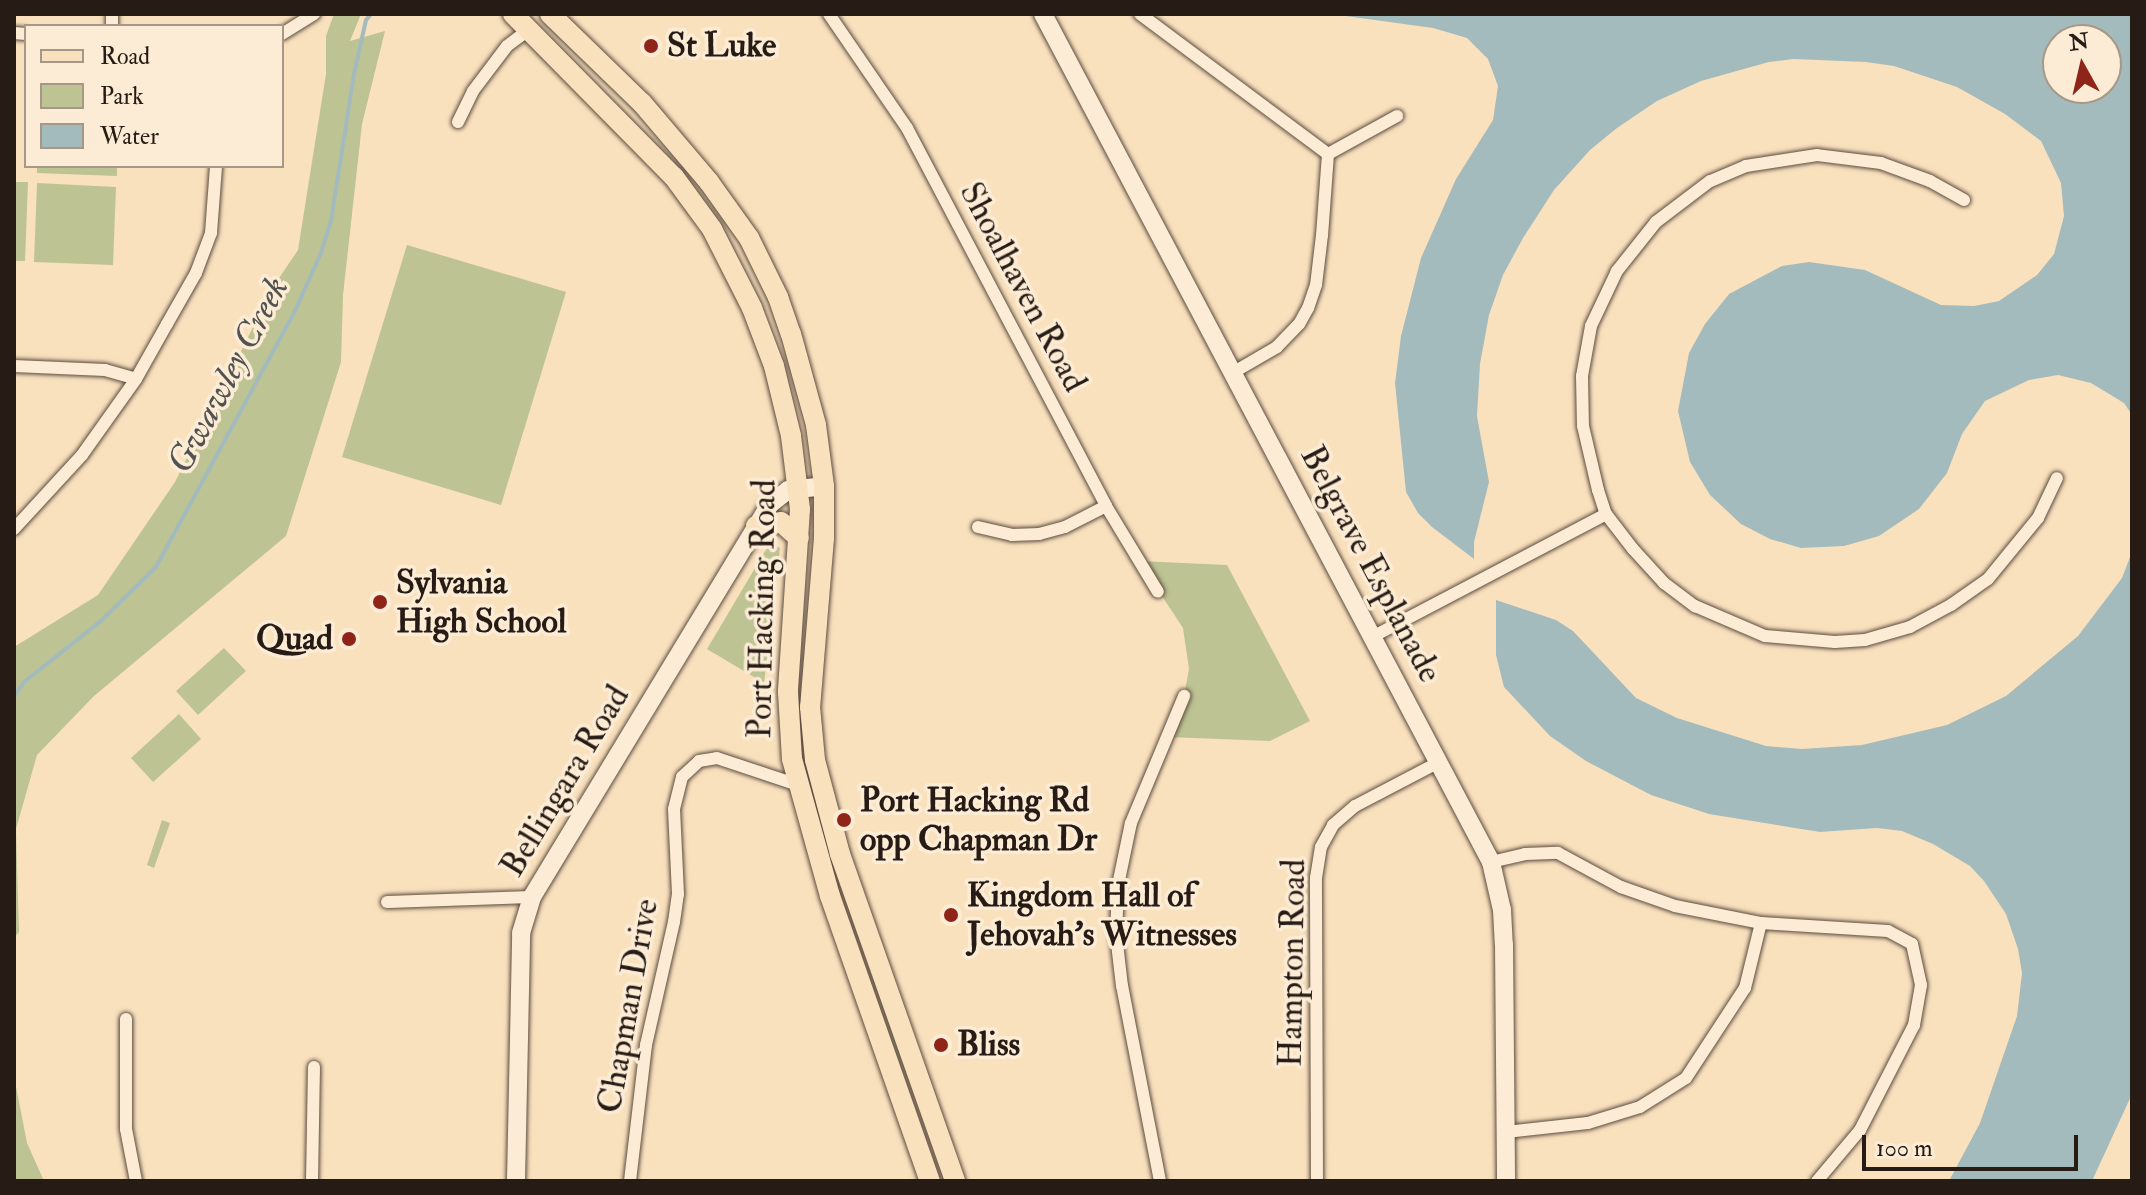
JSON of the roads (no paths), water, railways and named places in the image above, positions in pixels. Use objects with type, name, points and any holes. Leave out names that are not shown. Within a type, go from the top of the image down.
[{"type":"main road","name":"Port Hacking Road","points":[[513,14],[674,177],[712,229],[752,308],[774,366],[791,436],[798,488],[799,538],[788,692],[792,759],[830,896],[930,1181]]},
{"type":"main road","name":"Port Hacking Road","points":[[550,14],[642,103],[709,182],[749,238],[778,297],[791,334],[816,425],[824,486],[824,538],[810,707],[815,760],[848,880],[955,1181]]},
{"type":"main road","points":[[756,526],[781,522],[799,538]]},
{"type":"street","points":[[284,33],[314,14]]},
{"type":"street","name":"Shoalhaven Road","points":[[829,14],[907,128],[1106,506],[1158,592]]},
{"type":"street","points":[[1140,14],[1328,154]]},
{"type":"street","name":"Belgrave Esplanade","points":[[1046,15],[1491,862],[1503,927],[1506,1181]]},
{"type":"street","points":[[458,122],[473,91],[507,46],[528,30]]},
{"type":"street","points":[[1328,154],[1397,116]]},
{"type":"street","points":[[1234,372],[1277,347],[1299,324],[1308,308],[1316,285],[1321,247],[1328,154]]},
{"type":"street","points":[[1964,200],[1930,181],[1881,163],[1817,155],[1746,166],[1710,181],[1656,222],[1617,271],[1591,326],[1582,376],[1583,426],[1606,514],[1664,583],[1695,606],[1735,626],[1798,640],[1865,640],[1910,627],[1951,605],[1988,579],[2038,518],[2057,478]]},
{"type":"street","points":[[14,529],[82,455],[136,379],[196,273],[211,233],[216,168]]},
{"type":"street","points":[[14,366],[105,370],[136,379]]},
{"type":"street","points":[[798,488],[824,486]]},
{"type":"street","name":"Bellingara Road","points":[[516,1181],[521,933],[532,897],[756,526],[776,497],[798,488]]},
{"type":"street","points":[[978,527],[1012,535],[1039,534],[1065,527],[1106,506]]},
{"type":"street","points":[[1374,636],[1606,514]]},
{"type":"street","points":[[1160,1181],[1122,986],[1116,935],[1118,885],[1131,823],[1184,696]]},
{"type":"street","name":"Chapman Drive","points":[[630,1181],[646,1045],[678,894],[674,809],[682,777],[699,761],[717,758],[798,785]]},
{"type":"street","name":"Hampton Road","points":[[1317,1181],[1316,878],[1321,847],[1333,825],[1355,806],[1439,762]]},
{"type":"street","points":[[1491,862],[1525,854],[1558,853],[1621,887],[1675,906],[1761,923],[1888,931],[1912,944],[1921,985],[1914,1025],[1860,1130],[1817,1181]]},
{"type":"street","points":[[387,902],[532,897]]},
{"type":"street","points":[[1506,1132],[1588,1123],[1640,1107],[1686,1078],[1745,988],[1761,923]]},
{"type":"street","points":[[126,1019],[126,1129],[136,1181]]},
{"type":"street","points":[[312,1181],[314,1067]]},
{"type":"water","points":[[1331,14],[2132,14],[2132,415],[2124,403],[2091,383],[2058,375],[2029,380],[1985,401],[1962,434],[1947,473],[1919,509],[1879,536],[1844,546],[1801,548],[1770,539],[1741,524],[1710,495],[1690,462],[1678,411],[1689,353],[1705,324],[1729,294],[1782,266],[1809,262],[1865,270],[1941,305],[1974,306],[1999,301],[2037,275],[2054,254],[2064,216],[2061,183],[2041,141],[2005,114],[1957,87],[1894,66],[1866,62],[1793,59],[1769,62],[1701,81],[1657,101],[1617,128],[1590,150],[1554,190],[1523,238],[1503,275],[1489,315],[1480,364],[1477,416],[1489,482],[1474,542],[1474,559],[1432,527],[1418,513],[1406,492],[1395,383],[1401,336],[1421,258],[1456,179],[1493,120],[1498,86],[1488,59],[1467,38],[1433,28]]},
{"type":"water","points":[[2132,552],[2132,1094],[2092,1181],[1949,1181],[1980,1123],[2017,1016],[2022,973],[2018,949],[2006,914],[1984,881],[1970,866],[1933,844],[1902,831],[1877,828],[1820,832],[1709,814],[1651,795],[1586,761],[1550,736],[1504,687],[1496,655],[1496,600],[1556,620],[1573,631],[1636,698],[1677,718],[1766,746],[1802,749],[1862,745],[1947,725],[2006,696],[2078,636],[2122,578]]},
{"type":"waterway","name":"Gwawley Creek","points":[[14,696],[24,682],[101,621],[156,567],[295,311],[321,253],[331,221],[354,74],[366,20],[371,14]]},
{"type":"place","name":"St Luke","points":[[651,46]]},
{"type":"place","name":"Sylvania High School","points":[[380,602]]},
{"type":"place","name":"Quad","points":[[349,639]]},
{"type":"place","name":"Port Hacking Rd opp Chapman Dr","points":[[844,820]]},
{"type":"place","name":"Kingdom Hall of Jehovah's Witnesses","points":[[951,915]]},
{"type":"place","name":"Bliss","points":[[941,1045]]}]
